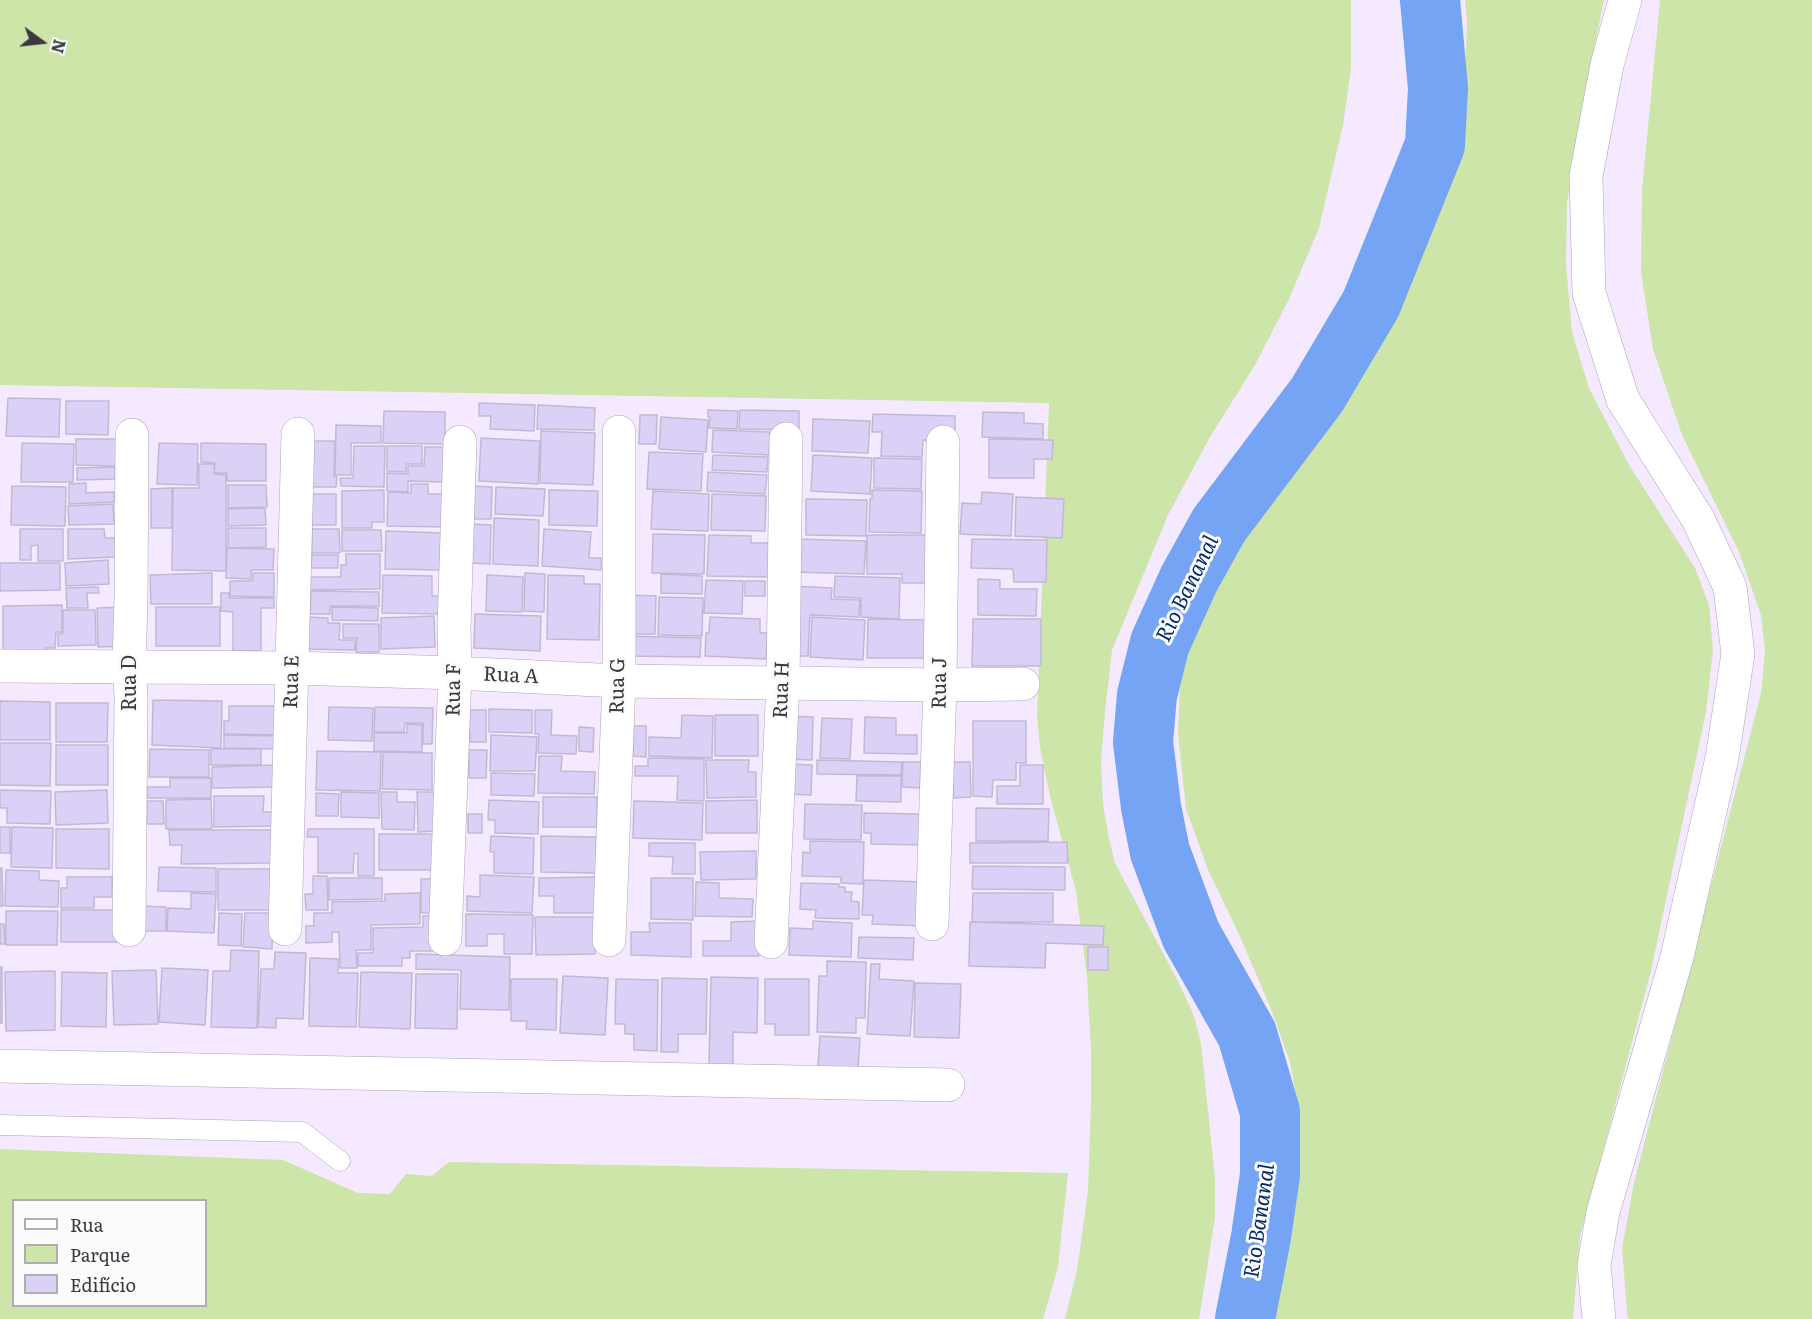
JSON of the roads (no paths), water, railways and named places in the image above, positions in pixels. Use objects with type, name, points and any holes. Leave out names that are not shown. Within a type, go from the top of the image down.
[{"type":"street","points":[[1599,1319],[1594,1265],[1603,1212],[1677,957],[1722,758],[1738,654],[1731,588],[1698,519],[1623,400],[1589,293],[1586,176],[1607,65],[1624,0]]},
{"type":"street","name":"Rua G","points":[[609,940],[618,681],[619,432]]},
{"type":"street","name":"Rua E","points":[[285,929],[298,434]]},
{"type":"street","name":"Rua D","points":[[129,930],[132,435]]},
{"type":"street","name":"Rua H","points":[[771,942],[783,682],[786,439]]},
{"type":"street","name":"Rua F","points":[[445,939],[455,673],[454,628],[460,442]]},
{"type":"street","name":"Rua J","points":[[932,924],[940,685],[943,442]]},
{"type":"street","name":"Rua A","points":[[0,666],[293,668],[618,681],[1023,684]]},
{"type":"street","points":[[0,1066],[948,1085]]},
{"type":"lane","points":[[0,1125],[302,1132],[340,1161]]},
{"type":"waterway","name":"Rio Bananal","points":[[1245,1319],[1270,1175],[1270,1112],[1247,1034],[1191,935],[1160,852],[1151,807],[1143,742],[1147,695],[1160,643],[1189,579],[1219,525],[1317,395],[1371,304],[1435,145],[1438,88],[1430,0]]}]
